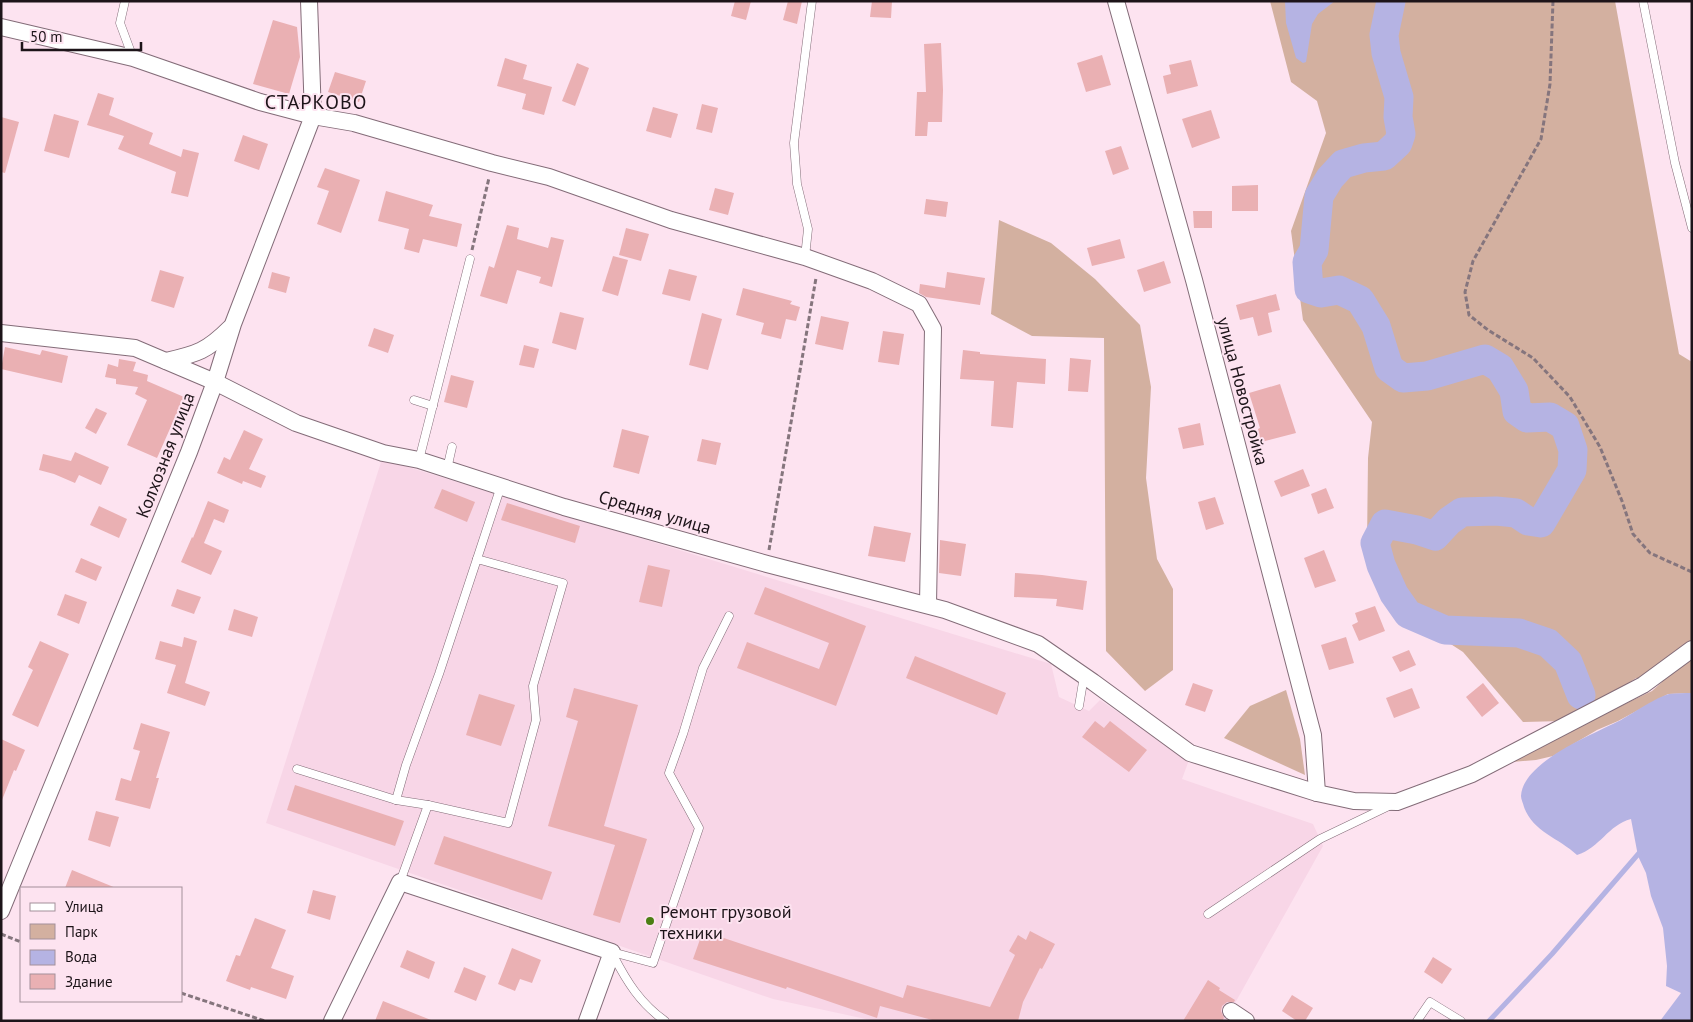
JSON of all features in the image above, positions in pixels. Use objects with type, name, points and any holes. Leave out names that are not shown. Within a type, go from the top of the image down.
[{"type":"street","name":"Колхозная улица","points":[[1,911],[189,452],[215,382],[233,324],[313,116],[310,1]]},
{"type":"street","name":"улица Новостройка","points":[[1116,1],[1194,280],[1313,735],[1317,793]]},
{"type":"street","points":[[1,27],[133,58],[260,102],[313,116],[354,123],[492,163],[549,177],[671,220],[812,260],[872,281],[919,304],[934,329],[928,604]]},
{"type":"street","points":[[166,361],[195,354],[215,342],[233,324]]},
{"type":"street","name":"Средняя улица","points":[[1,333],[135,348],[215,382],[296,423],[383,453],[419,460],[564,507],[767,564],[928,604],[1038,644],[1190,753],[1317,793],[1354,801],[1397,802]]},
{"type":"street","points":[[1397,802],[1472,774],[1643,685],[1692,649]]},
{"type":"street","points":[[332,1021],[400,882],[612,952],[588,1021]]},
{"type":"street","points":[[1231,1011],[1246,1021]]},
{"type":"lane","points":[[125,1],[120,24],[133,58]]},
{"type":"lane","points":[[812,1],[794,143],[797,184],[808,229],[812,260]]},
{"type":"lane","points":[[1643,1],[1674,163],[1692,228]]},
{"type":"lane","points":[[419,460],[470,258]]},
{"type":"lane","points":[[414,400],[433,406]]},
{"type":"lane","points":[[447,469],[452,447]]},
{"type":"lane","points":[[396,800],[406,765],[439,674],[501,486]]},
{"type":"lane","points":[[297,769],[396,800],[428,805],[508,823],[536,720],[532,686],[563,583],[477,559]]},
{"type":"lane","points":[[612,952],[653,964],[699,828],[669,773],[703,668],[729,616]]},
{"type":"lane","points":[[1079,706],[1084,676]]},
{"type":"lane","points":[[1208,914],[1320,839],[1397,802]]},
{"type":"lane","points":[[400,882],[428,805]]},
{"type":"lane","points":[[612,952],[627,982],[650,1010],[665,1021]]},
{"type":"lane","points":[[1417,1021],[1430,1002],[1461,1021]]},
{"type":"path","points":[[1553,1],[1550,84],[1541,139],[1473,261],[1465,292],[1469,315],[1488,330],[1533,358],[1570,397],[1600,447],[1622,501],[1632,534],[1650,553],[1692,572]]},
{"type":"path","points":[[470,258],[492,163]]},
{"type":"path","points":[[767,564],[812,260]]},
{"type":"path","points":[[1,934],[20,942]]},
{"type":"path","points":[[182,993],[265,1021]]},
{"type":"shaded area","points":[[382,459],[1051,664],[1059,697],[1089,711],[1100,700],[1189,760],[1182,779],[1313,824],[1323,846],[1225,1021],[875,1021],[773,999],[266,823]]},
{"type":"green space","points":[[1270,1],[1615,1],[1679,354],[1692,362],[1692,693],[1668,694],[1597,730],[1553,756],[1512,762],[1556,737],[1652,691],[1662,682],[1636,678],[1609,697],[1562,721],[1523,722],[1463,652],[1381,599],[1367,545],[1368,458],[1372,422],[1303,320],[1291,231],[1326,133],[1317,101],[1291,82]]},
{"type":"green space","points":[[999,220],[1051,243],[1095,279],[1140,325],[1151,387],[1146,478],[1157,559],[1173,589],[1173,670],[1145,691],[1106,651],[1104,338],[1032,336],[991,314]]},
{"type":"green space","points":[[1286,690],[1300,739],[1305,775],[1224,738],[1250,706]]},
{"type":"water","points":[[1285,1],[1335,1],[1318,14],[1312,24],[1306,62],[1303,63],[1296,58],[1286,23]]},
{"type":"water","points":[[1692,693],[1692,1021],[1660,1021],[1681,993],[1666,986],[1667,966],[1663,928],[1651,896],[1646,873],[1638,856],[1631,819],[1616,826],[1592,847],[1577,855],[1534,823],[1528,816],[1521,796],[1525,783],[1534,771],[1546,760],[1562,750],[1664,696]]},
{"type":"building","points":[[735,1],[751,1],[746,20],[731,16]]},
{"type":"building","points":[[788,1],[802,1],[797,24],[783,20]]},
{"type":"building","points":[[872,1],[892,1],[891,18],[870,17]]},
{"type":"building","points":[[273,20],[297,27],[300,57],[289,94],[253,84]]},
{"type":"building","points":[[941,43],[942,122],[928,122],[927,136],[915,136],[917,92],[926,92],[924,44]]},
{"type":"building","points":[[1102,55],[1111,85],[1086,92],[1077,63]]},
{"type":"building","points":[[505,58],[527,65],[523,79],[552,87],[544,115],[522,109],[526,94],[497,86]]},
{"type":"building","points":[[1191,60],[1198,86],[1167,94],[1163,76],[1171,74],[1169,65]]},
{"type":"building","points":[[577,63],[589,68],[575,106],[562,101]]},
{"type":"building","points":[[335,72],[366,81],[359,102],[328,92]]},
{"type":"building","points":[[98,93],[114,98],[109,115],[153,133],[149,144],[181,157],[183,149],[199,153],[188,197],[171,193],[176,172],[118,149],[124,136],[87,125]]},
{"type":"building","points":[[702,104],[718,108],[712,133],[696,129]]},
{"type":"building","points":[[653,107],[678,114],[671,138],[646,131]]},
{"type":"building","points":[[1211,110],[1220,138],[1192,148],[1182,119]]},
{"type":"building","points":[[54,114],[79,121],[69,158],[44,151]]},
{"type":"building","points":[[1,117],[19,122],[5,173],[1,172]]},
{"type":"building","points":[[243,135],[268,144],[259,170],[234,161]]},
{"type":"building","points":[[1121,146],[1129,169],[1113,175],[1105,151]]},
{"type":"building","points":[[325,168],[360,180],[341,233],[317,224],[329,191],[317,187]]},
{"type":"building","points":[[1258,185],[1258,211],[1232,211],[1232,186]]},
{"type":"building","points":[[715,188],[734,193],[728,215],[709,210]]},
{"type":"building","points":[[386,191],[433,205],[429,216],[462,224],[457,247],[423,239],[419,253],[404,249],[409,229],[378,221]]},
{"type":"building","points":[[926,199],[948,202],[946,217],[924,214]]},
{"type":"building","points":[[1193,211],[1212,211],[1212,228],[1194,228]]},
{"type":"building","points":[[507,225],[519,228],[517,239],[548,248],[551,237],[564,240],[552,287],[539,283],[541,277],[517,270],[507,304],[480,296],[489,266],[494,268]]},
{"type":"building","points":[[626,228],[649,234],[641,261],[619,255]]},
{"type":"building","points":[[1120,239],[1125,258],[1092,266],[1087,248]]},
{"type":"building","points":[[613,256],[628,260],[618,296],[602,291]]},
{"type":"building","points":[[1164,261],[1171,283],[1144,292],[1137,270]]},
{"type":"building","points":[[669,269],[697,276],[690,301],[662,294]]},
{"type":"building","points":[[160,270],[184,277],[174,308],[151,301]]},
{"type":"building","points":[[272,272],[290,277],[286,293],[268,288]]},
{"type":"building","points":[[947,272],[985,278],[980,305],[926,297],[919,293],[920,284],[945,288]]},
{"type":"building","points":[[743,288],[792,301],[790,304],[800,307],[796,321],[786,319],[781,339],[761,334],[764,323],[736,315]]},
{"type":"building","points":[[1276,294],[1280,310],[1268,313],[1272,332],[1258,336],[1253,317],[1240,320],[1236,305]]},
{"type":"building","points":[[560,312],[584,318],[576,350],[552,343]]},
{"type":"building","points":[[702,313],[722,319],[708,370],[689,365]]},
{"type":"building","points":[[821,316],[849,322],[843,350],[815,344]]},
{"type":"building","points":[[374,328],[394,335],[388,353],[368,346]]},
{"type":"building","points":[[883,331],[904,334],[899,365],[878,362]]},
{"type":"building","points":[[524,345],[539,349],[534,368],[519,365]]},
{"type":"building","points":[[5,347],[40,355],[42,350],[68,356],[62,383],[1,369]]},
{"type":"building","points":[[963,350],[980,352],[980,354],[1046,359],[1045,384],[1017,382],[1013,428],[991,426],[994,381],[960,379]]},
{"type":"building","points":[[1070,358],[1091,360],[1088,392],[1068,391]]},
{"type":"building","points":[[119,359],[136,362],[133,371],[148,375],[147,381],[184,397],[157,458],[127,445],[147,400],[135,394],[138,387],[116,384],[116,379],[105,377],[108,364],[118,367]]},
{"type":"building","points":[[451,375],[474,381],[467,408],[444,402]]},
{"type":"building","points":[[1280,384],[1296,433],[1261,442],[1258,429],[1260,428],[1249,393]]},
{"type":"building","points":[[96,408],[107,413],[96,434],[85,428]]},
{"type":"building","points":[[1200,423],[1204,445],[1183,449],[1178,428]]},
{"type":"building","points":[[622,429],[649,436],[639,474],[613,467]]},
{"type":"building","points":[[244,430],[263,439],[249,469],[266,476],[261,488],[243,481],[242,484],[217,473],[224,457],[230,460]]},
{"type":"building","points":[[702,439],[721,443],[716,465],[697,461]]},
{"type":"building","points":[[75,452],[109,467],[101,485],[79,475],[75,483],[39,470],[43,454],[71,461]]},
{"type":"building","points":[[1303,469],[1310,486],[1281,497],[1274,481]]},
{"type":"building","points":[[1326,488],[1334,508],[1318,514],[1311,494]]},
{"type":"building","points":[[442,489],[475,502],[467,522],[434,508]]},
{"type":"building","points":[[1215,497],[1224,524],[1206,530],[1198,502]]},
{"type":"building","points":[[208,501],[229,510],[224,523],[214,519],[204,543],[222,551],[211,575],[181,562]]},
{"type":"building","points":[[507,503],[580,526],[575,543],[501,520]]},
{"type":"building","points":[[99,506],[127,519],[119,538],[90,525]]},
{"type":"building","points":[[874,526],[911,533],[905,562],[868,556]]},
{"type":"building","points":[[940,540],[966,544],[961,576],[939,573]]},
{"type":"building","points":[[1324,550],[1336,581],[1315,588],[1304,558]]},
{"type":"building","points":[[81,558],[102,567],[96,581],[75,572]]},
{"type":"building","points":[[648,565],[670,570],[662,607],[639,602]]},
{"type":"building","points":[[1015,573],[1087,581],[1083,610],[1056,606],[1057,599],[1014,597]]},
{"type":"building","points":[[765,587],[866,626],[836,706],[737,668],[747,642],[819,669],[829,643],[754,614]]},
{"type":"building","points":[[177,589],[201,597],[194,614],[171,606]]},
{"type":"building","points":[[65,594],[87,602],[79,624],[57,615]]},
{"type":"building","points":[[1375,606],[1385,631],[1359,641],[1352,625],[1358,622],[1355,613]]},
{"type":"building","points":[[234,609],[258,617],[252,637],[228,630]]},
{"type":"building","points":[[184,637],[197,641],[185,683],[210,692],[205,706],[167,693],[176,665],[155,659],[160,641],[182,647]]},
{"type":"building","points":[[1346,637],[1354,663],[1329,670],[1321,645]]},
{"type":"building","points":[[40,641],[69,654],[38,727],[12,715],[33,670],[28,667]]},
{"type":"building","points":[[1409,650],[1416,665],[1400,672],[1392,657]]},
{"type":"building","points":[[915,656],[1006,693],[997,715],[906,678]]},
{"type":"building","points":[[1193,683],[1213,690],[1205,712],[1185,705]]},
{"type":"building","points":[[1483,683],[1499,703],[1482,717],[1466,697]]},
{"type":"building","points":[[574,688],[638,705],[604,826],[647,839],[620,923],[593,915],[615,845],[548,826],[578,721],[566,717]]},
{"type":"building","points":[[1412,688],[1420,708],[1394,718],[1386,698]]},
{"type":"building","points":[[479,694],[515,705],[501,746],[466,735]]},
{"type":"building","points":[[1095,721],[1104,728],[1110,721],[1147,750],[1129,772],[1082,737]]},
{"type":"building","points":[[141,723],[170,732],[156,778],[159,778],[150,809],[115,800],[121,778],[131,781],[140,751],[133,749]]},
{"type":"building","points":[[1,739],[25,750],[16,771],[14,770],[2,800]]},
{"type":"building","points":[[295,785],[404,821],[395,846],[287,810]]},
{"type":"building","points":[[96,811],[119,817],[110,847],[88,840]]},
{"type":"building","points":[[444,836],[552,872],[542,900],[434,864]]},
{"type":"building","points":[[72,870],[114,887],[65,887]]},
{"type":"building","points":[[313,890],[336,896],[330,920],[307,913]]},
{"type":"building","points":[[255,918],[286,930],[271,968],[294,976],[286,999],[251,987],[250,990],[226,981],[236,955],[240,956]]},
{"type":"building","points":[[703,931],[903,998],[907,985],[990,1007],[1015,955],[1009,951],[1018,935],[1026,940],[1030,931],[1055,944],[1042,969],[1040,968],[1023,1002],[1018,1021],[936,1021],[880,1006],[877,1018],[787,987],[786,989],[693,959]]},
{"type":"building","points":[[512,948],[541,960],[532,983],[520,979],[515,991],[498,984]]},
{"type":"building","points":[[407,950],[435,962],[429,979],[400,967]]},
{"type":"building","points":[[1433,957],[1452,969],[1442,984],[1424,972]]},
{"type":"building","points":[[464,967],[486,976],[476,1001],[454,992]]},
{"type":"building","points":[[1208,980],[1235,1000],[1234,1002],[1227,1002],[1222,1006],[1221,1011],[1224,1018],[1222,1021],[1183,1021]]},
{"type":"building","points":[[1292,995],[1313,1008],[1305,1021],[1297,1021],[1282,1011]]},
{"type":"building","points":[[383,1001],[431,1020],[431,1021],[375,1021]]},
{"type":"waterway","points":[[1391,1],[1384,35],[1386,53],[1399,97],[1398,117],[1401,134],[1398,143],[1384,156],[1364,158],[1343,164],[1330,178],[1319,196],[1314,250],[1307,262],[1309,289],[1321,293],[1339,290],[1360,300],[1376,326],[1389,368],[1403,378],[1427,376],[1485,359],[1500,368],[1514,391],[1517,411],[1527,418],[1550,417],[1565,426],[1573,450],[1572,470],[1541,523],[1528,521],[1516,513],[1496,511],[1462,512],[1449,521],[1435,536],[1417,530],[1385,524],[1375,543],[1381,565],[1394,594],[1408,614],[1445,630],[1519,633],[1548,643],[1568,662],[1581,695]]},
{"type":"waterway","points":[[1489,1021],[1552,954],[1640,852]]},
{"type":"place","name":"Ремонт грузовой техники","points":[[650,921]]},
{"type":"district","name":"СТАРКОВО","points":[[316,102]]}]
